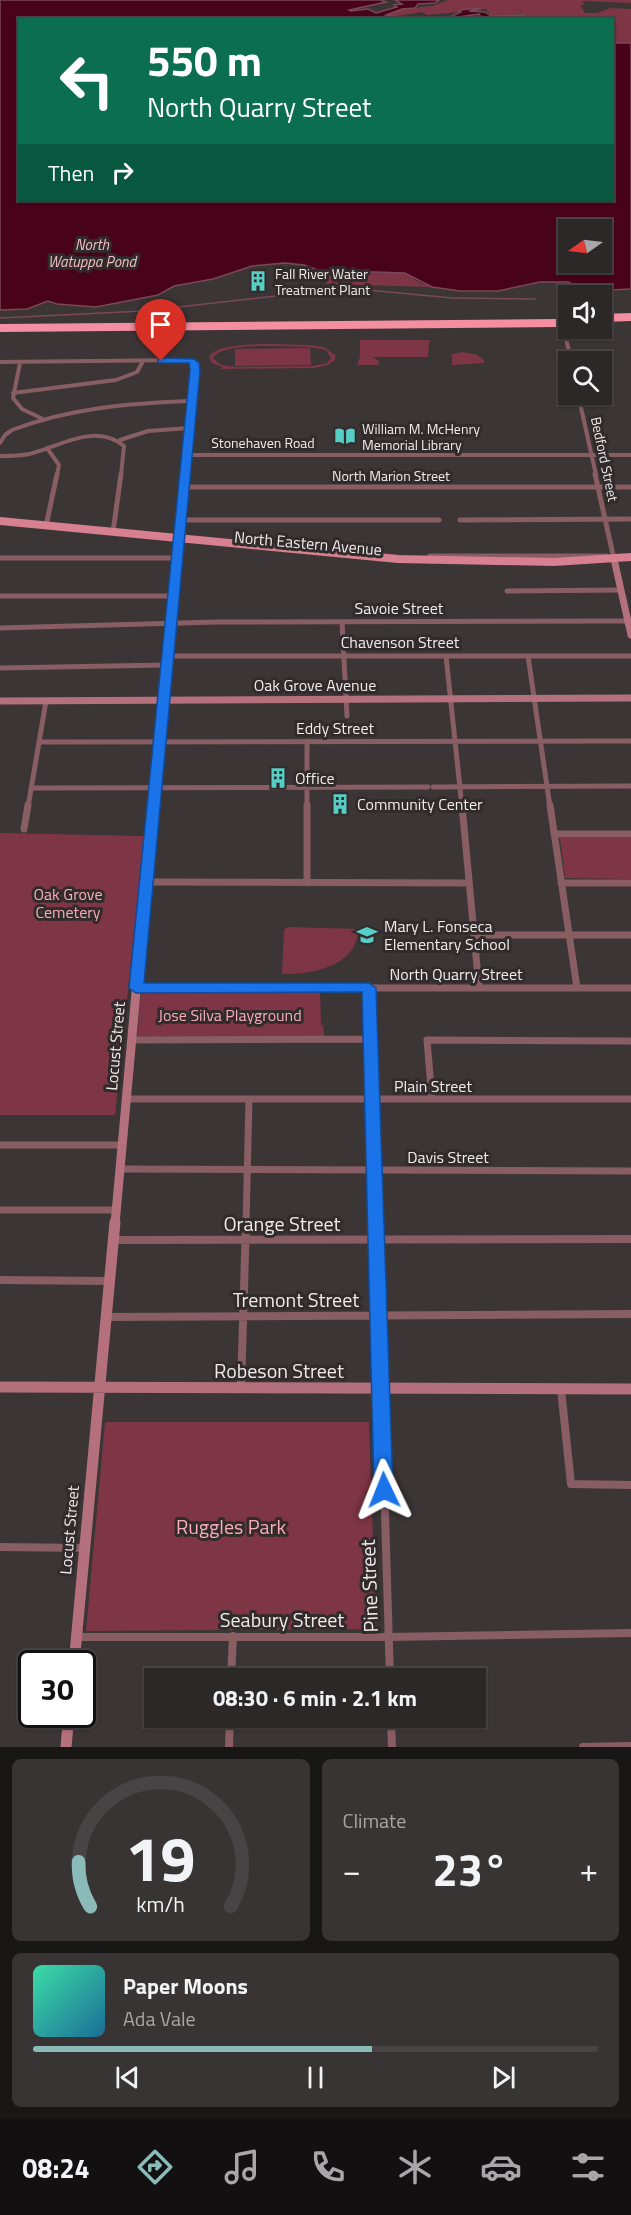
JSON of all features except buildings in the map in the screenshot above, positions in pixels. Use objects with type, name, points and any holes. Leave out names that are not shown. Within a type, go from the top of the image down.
[{"type":"highway","points":[[612,318],[631,317]]},
{"type":"highway","points":[[0,323],[557,321]]},
{"type":"highway","points":[[0,328],[557,321]]},
{"type":"highway","points":[[612,323],[631,322]]},
{"type":"main road","name":"North Eastern Avenue","points":[[0,521],[408,565],[524,568],[614,560]]},
{"type":"main road","name":"North Eastern Avenue","points":[[0,526],[430,561],[614,560]]},
{"type":"main road","points":[[614,560],[631,557]]},
{"type":"main road","points":[[614,560],[631,562]]},
{"type":"street","name":"Locust Street","points":[[75,1650],[195,370],[194,363],[191,361],[143,361]]},
{"type":"street","points":[[0,362],[143,361]]},
{"type":"street","points":[[13,393],[116,380],[136,372],[143,361]]},
{"type":"street","points":[[20,363],[13,393],[15,403],[26,412],[44,420]]},
{"type":"street","points":[[0,443],[8,432],[44,420],[94,408],[192,402]]},
{"type":"street","name":"Bedford Street","points":[[580,405],[631,635]]},
{"type":"street","points":[[0,456],[29,454],[85,437],[120,440],[148,431],[189,428]]},
{"type":"street","points":[[113,532],[124,452],[124,446],[120,440]]},
{"type":"street","points":[[46,526],[59,465],[48,448]]},
{"type":"street","name":"Stonehaven Road","points":[[187,455],[631,455]]},
{"type":"street","name":"North Marion Street","points":[[183,487],[631,486]]},
{"type":"street","points":[[460,520],[631,519]]},
{"type":"street","points":[[180,520],[439,520]]},
{"type":"street","points":[[0,558],[177,558]]},
{"type":"street","points":[[507,591],[621,590]]},
{"type":"street","points":[[0,596],[173,596]]},
{"type":"street","name":"Savoie Street","points":[[0,628],[342,622],[628,621]]},
{"type":"street","points":[[342,622],[347,716]]},
{"type":"street","name":"Chavenson Street","points":[[168,656],[631,656]]},
{"type":"street","points":[[446,656],[452,698],[479,988]]},
{"type":"street","points":[[528,656],[577,988]]},
{"type":"street","points":[[0,668],[167,665]]},
{"type":"street","name":"Oak Grove Avenue","points":[[0,701],[631,698]]},
{"type":"street","points":[[24,829],[46,701]]},
{"type":"street","points":[[307,741],[307,883]]},
{"type":"street","name":"Eddy Street","points":[[39,742],[631,741]]},
{"type":"street","points":[[31,788],[631,786]]},
{"type":"street","points":[[554,834],[631,834]]},
{"type":"street","points":[[146,882],[469,883]]},
{"type":"street","points":[[561,883],[631,882]]},
{"type":"street","points":[[474,935],[631,935]]},
{"type":"street","name":"North Quarry Street","points":[[136,988],[631,988]]},
{"type":"street","name":"Pine Street","points":[[369,988],[390,1668]]},
{"type":"street","points":[[132,1040],[370,1039]]},
{"type":"street","points":[[432,1099],[427,1040],[631,1041]]},
{"type":"street","name":"Plain Street","points":[[126,1099],[631,1099]]},
{"type":"street","points":[[240,1388],[249,1099]]},
{"type":"street","points":[[0,1145],[122,1145]]},
{"type":"street","name":"Davis Street","points":[[120,1169],[631,1171]]},
{"type":"street","points":[[0,1210],[116,1210]]},
{"type":"street","name":"Orange Street","points":[[113,1240],[631,1239]]},
{"type":"street","points":[[0,1280],[109,1281]]},
{"type":"street","name":"Tremont Street","points":[[105,1317],[631,1314]]},
{"type":"street","name":"Robeson Street","points":[[0,1387],[631,1389]]},
{"type":"street","points":[[561,1389],[571,1484],[631,1485]]},
{"type":"street","points":[[0,1548],[84,1548]]},
{"type":"street","name":"Seabury Street","points":[[76,1637],[388,1637],[631,1633]]},
{"type":"street","points":[[231,1668],[233,1636]]},
{"type":"street","points":[[66,1747],[68,1728]]},
{"type":"street","points":[[229,1747],[230,1728]]},
{"type":"street","points":[[391,1728],[392,1747]]},
{"type":"street","points":[[583,1747],[631,1746]]},
{"type":"green space","points":[[448,0],[631,0],[631,3],[583,1],[584,5],[580,5],[585,13],[597,13],[610,8],[631,9],[631,43],[614,43],[614,18],[514,18],[524,14],[491,16],[486,9],[427,15],[422,12],[391,17],[386,14],[402,9],[432,6]]},
{"type":"green space","points":[[318,270],[405,273],[420,283],[432,287],[327,284]]},
{"type":"green space","points":[[360,340],[431,341],[428,357],[373,357],[379,361],[378,365],[357,365],[360,357]]},
{"type":"green space","points":[[239,345],[324,347],[335,355],[335,360],[328,365],[314,368],[221,369],[222,367],[212,363],[209,357],[215,351]],"holes":[[[242,347],[308,347],[326,350],[331,358],[327,363],[313,366],[236,367],[221,365],[213,358],[229,349]]]},
{"type":"green space","points":[[310,348],[311,365],[235,366],[235,349]]},
{"type":"green space","points":[[463,352],[477,355],[484,360],[484,363],[452,365],[452,354]]},
{"type":"green space","name":"Oak Grove Cemetery","points":[[0,833],[144,836],[115,1115],[0,1115]]},
{"type":"green space","points":[[560,838],[631,838],[631,879],[565,878]]},
{"type":"green space","points":[[288,927],[358,929],[356,942],[342,960],[319,970],[282,974],[284,930]]},
{"type":"green space","name":"Jose Silva Playground","points":[[320,992],[321,1025],[323,1025],[324,1036],[137,1037],[141,993]]},
{"type":"green space","name":"Ruggles Park","points":[[105,1422],[369,1422],[376,1629],[86,1631]]},
{"type":"water","name":"North Watuppa Pond","points":[[0,0],[380,0],[386,2],[349,10],[368,9],[376,13],[402,4],[395,0],[439,0],[435,3],[418,4],[415,8],[402,9],[386,15],[404,18],[18,18],[18,201],[614,201],[614,43],[631,43],[631,289],[612,290],[612,285],[540,282],[498,291],[460,291],[432,287],[405,273],[318,270],[304,265],[285,263],[252,266],[213,279],[174,286],[158,295],[96,307],[57,304],[48,301],[27,309],[0,310]]},
{"type":"water","points":[[478,8],[480,9],[469,11],[485,12],[491,16],[525,15],[514,18],[482,18],[479,14],[458,17],[464,18],[448,18],[461,12],[460,10]]},
{"type":"waterway","points":[[0,318],[143,311],[347,288],[452,298],[535,299]]},
{"type":"place","name":"Fall River Water Treatment Plant","points":[[258,281]]},
{"type":"place","name":"William M. McHenry Memorial Library","points":[[345,436]]},
{"type":"place","name":"Office","points":[[278,778]]},
{"type":"place","name":"Community Center","points":[[340,804]]},
{"type":"place","name":"Mary L. Fonseca Elementary School","points":[[367,935]]},
{"type":"route","points":[[161,361],[191,361],[194,363],[195,370],[136,988],[369,988],[384,1490]]}]
